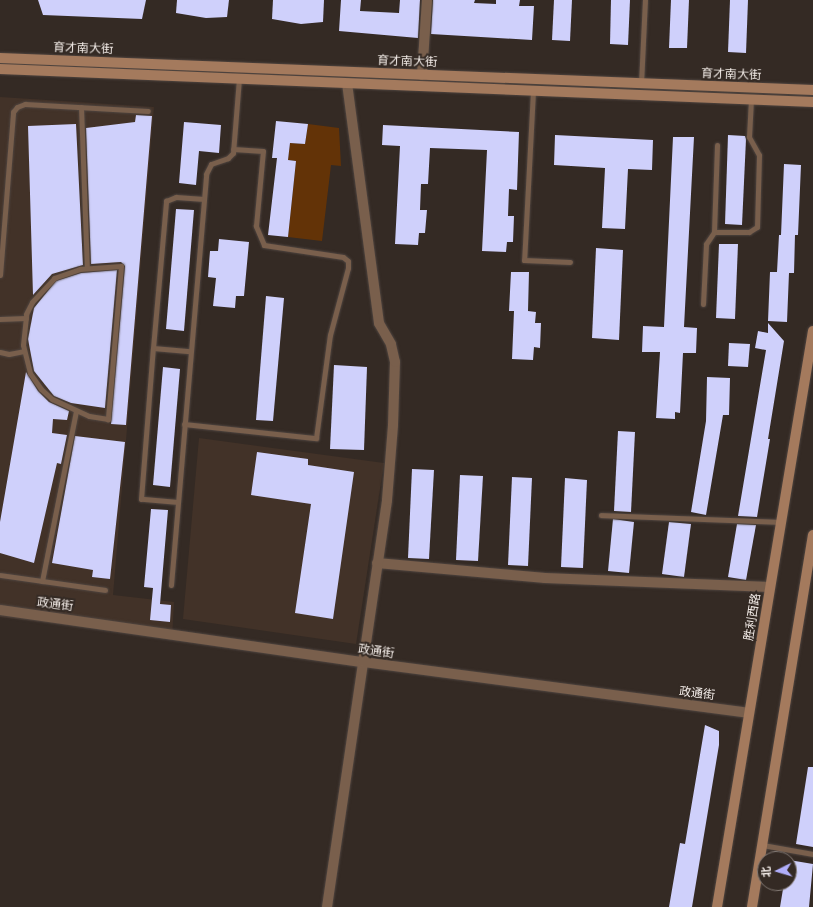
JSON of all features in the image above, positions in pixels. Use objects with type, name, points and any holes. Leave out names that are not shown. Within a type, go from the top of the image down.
[{"type":"main road","name":"育才南大街","points":[[0,58],[813,90]]},
{"type":"main road","name":"育才南大街","points":[[0,69],[813,102]]},
{"type":"main road","name":"胜利西路","points":[[717,907],[813,331]]},
{"type":"main road","points":[[752,907],[813,535]]},
{"type":"street","points":[[422,75],[426,0]]},
{"type":"street","points":[[327,907],[377,564],[393,432],[395,362],[391,344],[379,323],[347,84]]},
{"type":"street","points":[[377,564],[545,578],[770,587]]},
{"type":"street","name":"政通街","points":[[0,610],[363,662],[749,713]]},
{"type":"lane","points":[[641,84],[645,0]]},
{"type":"lane","points":[[171,584],[206,174],[211,164],[228,158],[233,149],[239,79]]},
{"type":"lane","points":[[532,91],[524,260],[570,262]]},
{"type":"lane","points":[[714,232],[749,232],[757,227],[760,155],[749,137],[751,100]]},
{"type":"lane","points":[[0,275],[13,112],[25,104],[148,111]]},
{"type":"lane","points":[[81,107],[87,268]]},
{"type":"lane","points":[[703,304],[706,244],[714,232],[717,145]]},
{"type":"lane","points":[[184,424],[316,438],[330,335],[348,268],[348,261],[343,257],[264,245],[256,226],[263,151],[233,149]]},
{"type":"lane","points":[[178,502],[141,499],[153,348],[166,201],[176,197],[204,199]]},
{"type":"lane","points":[[121,266],[108,419],[76,411],[52,399],[41,389],[30,373],[24,351],[26,318],[32,302],[54,278],[66,272],[87,268],[121,266]]},
{"type":"lane","points":[[0,319],[26,318]]},
{"type":"lane","points":[[153,348],[190,352]]},
{"type":"lane","points":[[0,352],[9,354],[24,351]]},
{"type":"lane","points":[[42,581],[76,411]]},
{"type":"lane","points":[[600,515],[780,522]]},
{"type":"lane","points":[[0,575],[105,590]]},
{"type":"lane","points":[[762,845],[813,854]]},
{"type":"shaded area","points":[[0,97],[154,107],[113,595],[174,602],[172,638],[0,617]]},
{"type":"shaded area","points":[[308,124],[339,128],[341,166],[331,165],[322,241],[288,237],[296,161],[288,160],[290,143],[305,144]]},
{"type":"shaded area","points":[[199,438],[384,463],[356,644],[183,619]]},
{"type":"building","points":[[38,0],[146,0],[142,19],[43,15]]},
{"type":"building","points":[[177,0],[229,0],[227,17],[206,18],[176,13]]},
{"type":"building","points":[[273,0],[324,0],[323,22],[301,24],[272,19]]},
{"type":"building","points":[[341,0],[361,0],[360,11],[399,13],[400,0],[420,0],[418,38],[339,31]]},
{"type":"building","points":[[433,0],[475,0],[474,3],[496,4],[496,0],[520,0],[519,6],[534,6],[532,40],[431,34]]},
{"type":"building","points":[[554,0],[572,0],[570,41],[552,40]]},
{"type":"building","points":[[611,0],[630,0],[628,45],[610,44]]},
{"type":"building","points":[[671,0],[689,0],[687,48],[669,48]]},
{"type":"building","points":[[730,0],[748,0],[746,53],[728,52]]},
{"type":"building","points":[[136,115],[152,116],[126,425],[111,424],[125,266],[121,262],[91,264],[86,128],[135,122]]},
{"type":"building","points":[[276,121],[308,124],[305,144],[290,143],[288,160],[296,161],[288,237],[268,235],[277,158],[272,158]]},
{"type":"building","points":[[184,122],[221,125],[219,153],[199,151],[196,185],[179,183]]},
{"type":"building","points":[[76,124],[83,265],[52,274],[33,295],[28,126]]},
{"type":"building","points":[[383,125],[519,132],[517,190],[509,189],[508,216],[514,216],[513,242],[507,242],[506,252],[482,251],[487,150],[430,148],[428,184],[421,184],[420,210],[427,210],[425,233],[419,233],[418,245],[395,244],[400,146],[382,145]]},
{"type":"building","points":[[555,135],[653,140],[652,170],[628,169],[625,229],[602,228],[605,168],[554,165]]},
{"type":"building","points":[[728,135],[745,136],[746,139],[742,225],[725,224]]},
{"type":"building","points":[[673,137],[694,137],[684,327],[697,328],[696,353],[683,353],[680,413],[675,412],[675,419],[656,418],[660,352],[642,352],[643,326],[664,327]]},
{"type":"building","points":[[784,164],[801,165],[798,235],[795,235],[794,273],[789,273],[787,322],[768,321],[770,272],[777,272],[779,235],[781,235]]},
{"type":"building","points":[[176,209],[194,210],[184,331],[166,329]]},
{"type":"building","points":[[219,239],[249,242],[244,296],[236,296],[235,308],[213,306],[216,278],[208,277],[210,251],[218,251]]},
{"type":"building","points":[[719,244],[738,244],[735,319],[716,318]]},
{"type":"building","points":[[596,248],[623,250],[619,340],[592,338]]},
{"type":"building","points":[[117,270],[105,408],[71,403],[54,396],[34,371],[28,339],[34,308],[56,281],[81,273]]},
{"type":"building","points":[[511,272],[529,272],[528,311],[536,312],[535,323],[541,323],[540,348],[534,347],[533,360],[512,359],[514,311],[509,311]]},
{"type":"building","points":[[266,296],[284,298],[273,421],[256,420]]},
{"type":"building","points":[[768,323],[784,341],[768,439],[770,439],[757,517],[738,516],[766,350],[755,348],[758,331],[768,333]]},
{"type":"building","points":[[729,343],[750,344],[748,367],[728,366]]},
{"type":"building","points":[[334,365],[367,367],[364,450],[330,449]]},
{"type":"building","points":[[163,367],[180,369],[170,487],[153,485]]},
{"type":"building","points":[[26,372],[38,391],[49,402],[69,411],[67,420],[53,419],[52,433],[67,435],[61,464],[57,463],[34,563],[0,553],[0,522]]},
{"type":"building","points":[[707,377],[730,378],[729,415],[723,415],[706,515],[691,512],[706,421]]},
{"type":"building","points":[[618,431],[635,432],[631,512],[614,511]]},
{"type":"building","points":[[75,436],[125,442],[110,579],[92,577],[93,570],[52,563]]},
{"type":"building","points":[[257,452],[308,459],[308,465],[354,472],[333,619],[295,613],[311,504],[251,495]]},
{"type":"building","points":[[412,469],[434,470],[429,559],[408,558]]},
{"type":"building","points":[[460,475],[483,476],[478,561],[456,560]]},
{"type":"building","points":[[512,477],[532,478],[528,566],[508,565]]},
{"type":"building","points":[[565,478],[587,480],[583,568],[561,567]]},
{"type":"building","points":[[151,509],[168,510],[160,604],[171,605],[170,622],[150,620],[153,588],[144,587]]},
{"type":"building","points":[[613,519],[634,522],[629,573],[608,571]]},
{"type":"building","points":[[669,522],[691,524],[684,577],[662,574]]},
{"type":"building","points":[[737,524],[756,525],[746,580],[728,577]]},
{"type":"building","points":[[705,725],[719,731],[719,745],[692,907],[669,907],[680,843],[685,844]]},
{"type":"building","points":[[808,767],[813,767],[813,847],[796,844]]},
{"type":"building","points":[[797,861],[813,864],[809,907],[780,907],[783,891],[797,891]]}]
